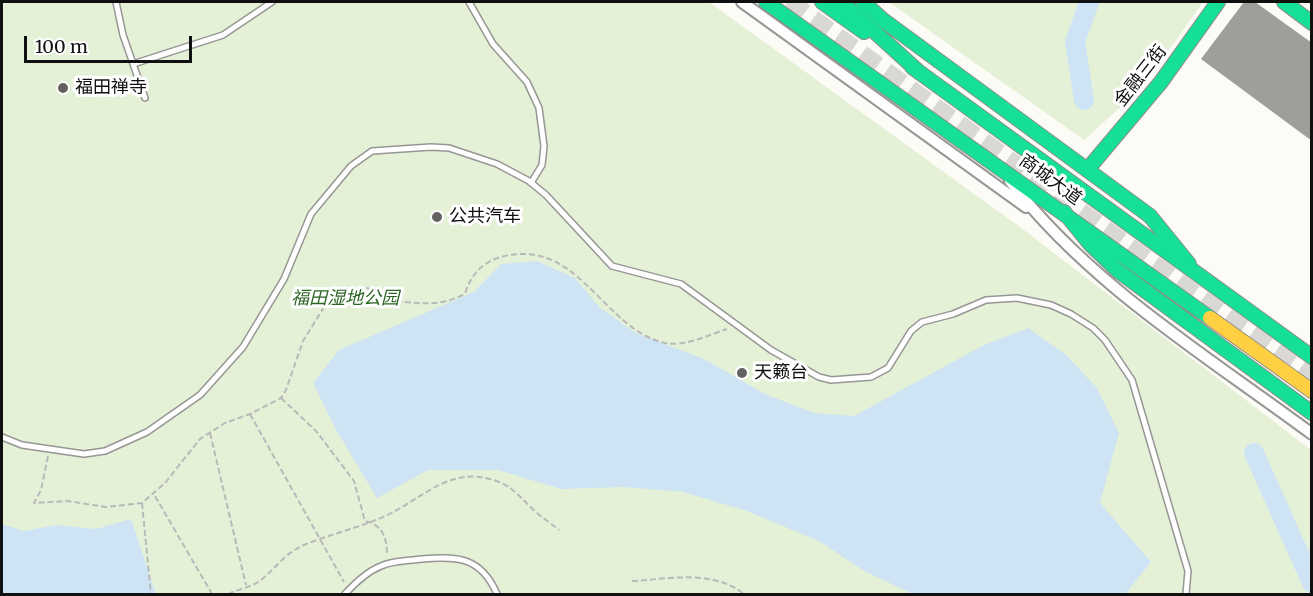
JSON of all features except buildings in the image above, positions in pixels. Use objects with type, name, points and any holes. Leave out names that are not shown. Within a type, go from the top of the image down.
[{"type":"main road","name":"商城大道","points":[[766,2],[1064,212],[1311,391]]},
{"type":"main road","name":"商城大道","points":[[822,2],[1311,357]]},
{"type":"main road","points":[[842,2],[920,72]]},
{"type":"main road","points":[[863,2],[883,20],[1150,216],[1194,272]]},
{"type":"main road","name":"金融三街","points":[[1087,170],[1161,82],[1218,2]]},
{"type":"main road","points":[[1284,2],[1311,22]]},
{"type":"main road","points":[[1064,212],[1090,244],[1117,270],[1311,413]]},
{"type":"street","points":[[742,2],[1036,214],[1114,288],[1311,434]]},
{"type":"street","points":[[999,166],[1036,214]]},
{"type":"lane","points":[[116,2],[146,98]]},
{"type":"lane","points":[[134,64],[223,35],[272,2]]},
{"type":"lane","points":[[469,2],[493,44],[527,82],[539,108],[544,146],[542,165],[531,183]]},
{"type":"lane","points":[[2,437],[22,445],[84,454],[105,451],[147,432],[200,395],[254,331],[284,279],[304,228],[316,205],[339,177],[372,152],[430,147],[449,148],[511,170],[531,183],[612,266],[681,284],[771,350],[819,377],[831,380],[864,379],[888,368],[911,331],[921,322],[953,314],[971,304],[1000,297],[1017,298],[1051,305],[1071,314],[1093,328],[1105,340],[1132,380],[1188,571],[1186,594]]},
{"type":"lane","points":[[347,592],[368,573],[386,564],[446,557],[477,565],[491,580],[498,594]]},
{"type":"path","points":[[49,450],[42,474],[41,490],[34,503],[68,501],[106,507],[142,503],[154,495],[187,453],[210,432],[281,398],[303,342],[326,304],[343,291],[368,288],[379,302],[400,300],[425,305],[450,302],[465,294],[469,279],[482,267],[493,259],[514,254],[527,253],[543,258],[576,274],[626,322],[650,338],[667,343],[696,339],[737,326]]},
{"type":"path","points":[[281,398],[316,431],[354,481],[365,521]]},
{"type":"path","points":[[250,414],[347,592]]},
{"type":"path","points":[[210,432],[246,585]]},
{"type":"path","points":[[228,594],[246,585],[254,585],[292,552],[304,545],[321,541],[329,534],[365,521],[386,516],[442,482],[483,478],[513,489],[536,512],[559,530]]},
{"type":"path","points":[[154,495],[212,594]]},
{"type":"path","points":[[142,503],[151,594]]},
{"type":"path","points":[[365,521],[379,527],[386,537],[386,564]]},
{"type":"path","points":[[632,581],[669,577],[709,579],[735,587],[744,594]]},
{"type":"green space","name":"福田湿地公园","points":[[2,2],[709,2],[1024,230],[1311,450],[1311,594],[2,594]]},
{"type":"green space","points":[[889,2],[1203,2],[1143,87],[1084,140]]},
{"type":"water","points":[[537,261],[575,278],[600,308],[636,333],[704,359],[765,394],[814,413],[854,416],[982,346],[1028,328],[1065,354],[1097,388],[1119,433],[1100,503],[1151,562],[1126,593],[1122,594],[913,594],[866,572],[819,541],[747,511],[683,492],[624,487],[561,489],[498,470],[428,470],[377,498],[335,428],[313,383],[339,350],[474,292],[501,264]]},
{"type":"water","points":[[131,519],[156,594],[2,594],[2,524],[24,531],[57,525],[96,529]]},
{"type":"waterway","points":[[1084,100],[1075,42],[1089,2]]},
{"type":"waterway","points":[[1254,453],[1312,583]]},
{"type":"tunnel","points":[[788,2],[1312,379]]},
{"type":"traffic: fast","points":[[766,2],[1210,318]]},
{"type":"traffic: fast","points":[[822,2],[864,32]]},
{"type":"traffic: fast","points":[[842,2],[920,73]]},
{"type":"traffic: fast","points":[[863,2],[883,20],[1150,216],[1189,264]]},
{"type":"traffic: fast","points":[[1087,170],[1161,82],[1218,2]]},
{"type":"traffic: fast","points":[[1284,2],[1312,23]]},
{"type":"traffic: fast","points":[[912,67],[1312,357]]},
{"type":"traffic: fast","points":[[1064,212],[1090,244],[1117,270],[1312,413]]},
{"type":"traffic: slow","points":[[1210,318],[1312,391]]},
{"type":"place","name":"福田禅寺","points":[[63,88]]},
{"type":"place","name":"公共汽车","points":[[437,217]]},
{"type":"place","name":"天籁台","points":[[742,373]]}]
